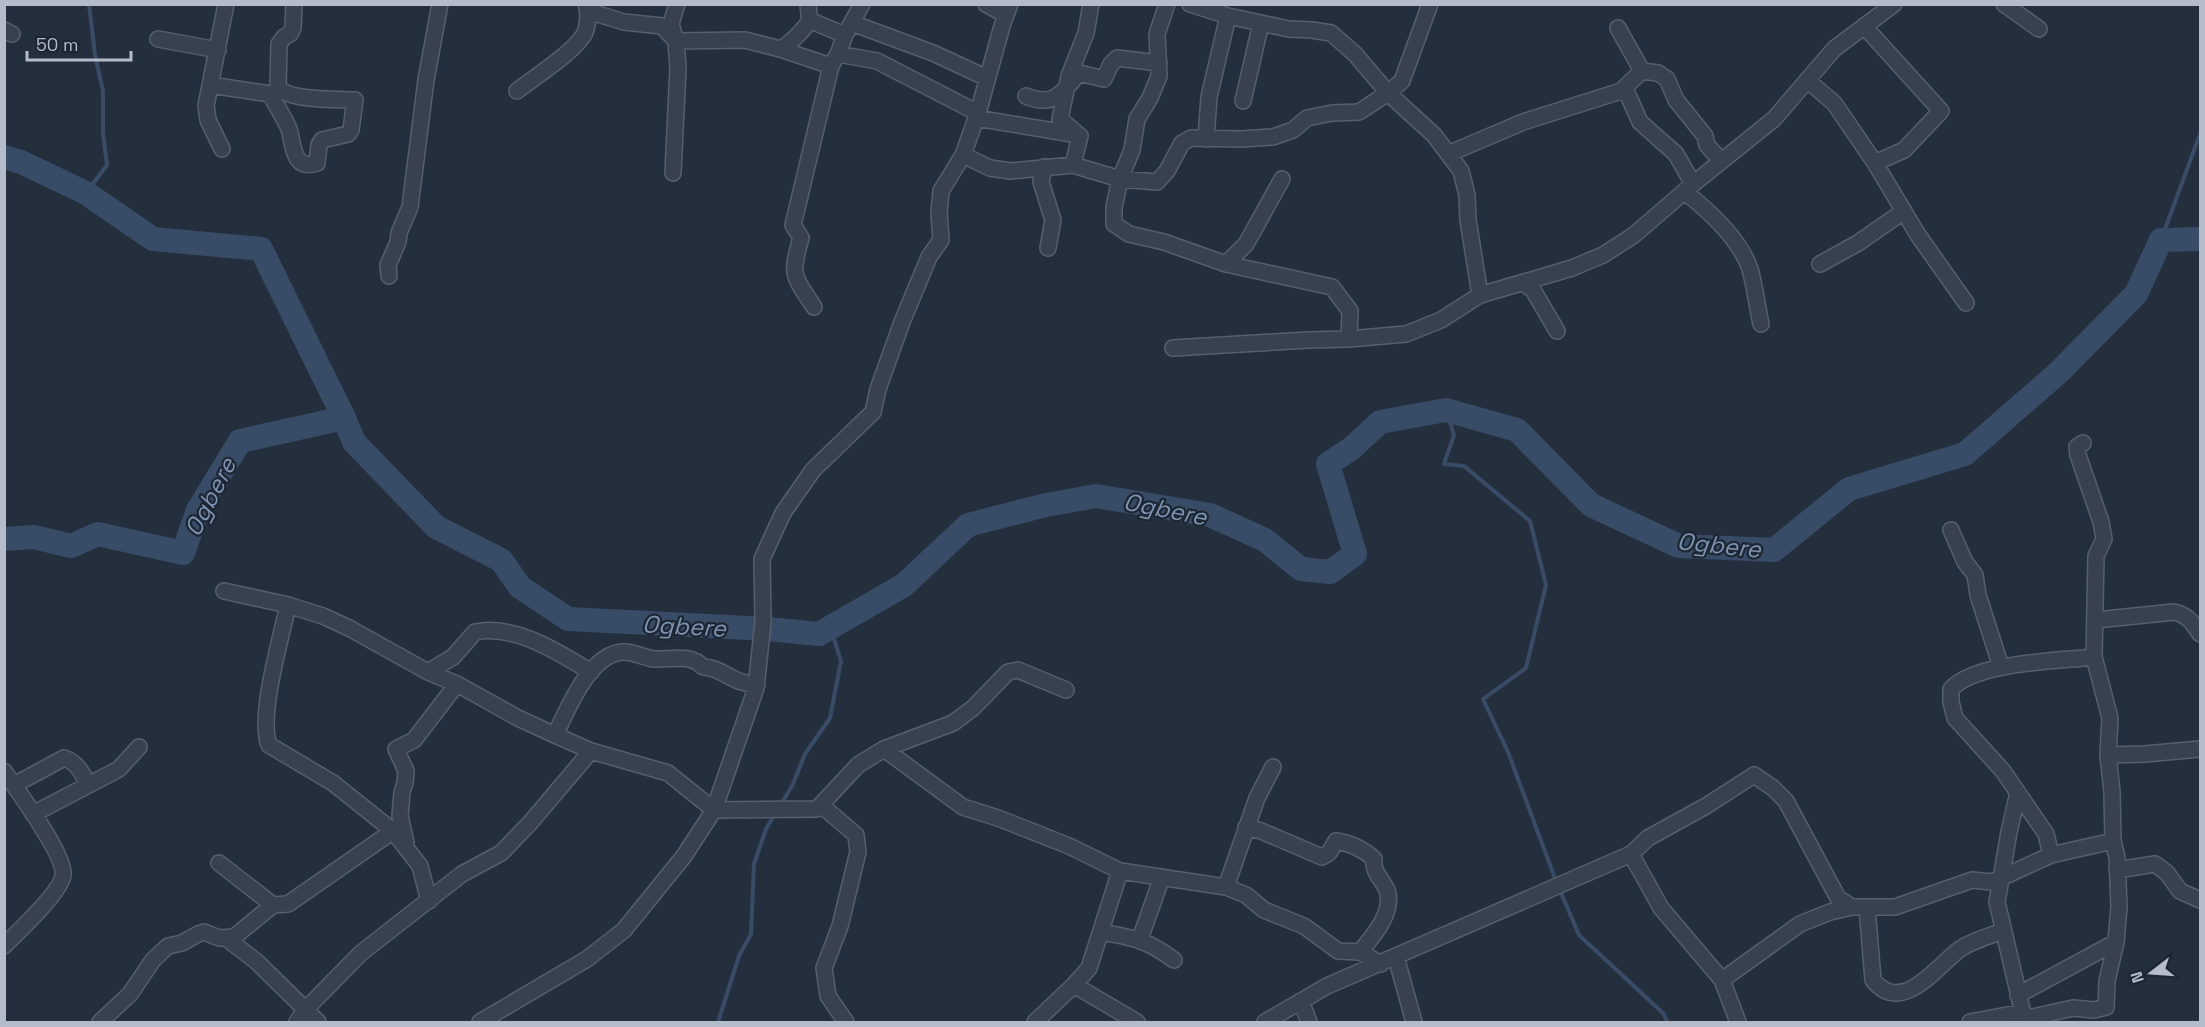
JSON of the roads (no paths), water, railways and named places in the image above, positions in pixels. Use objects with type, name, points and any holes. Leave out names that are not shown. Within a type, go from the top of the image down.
[{"type":"street","points":[[222,149],[208,120],[206,106],[226,4]]},
{"type":"street","points":[[210,85],[270,94],[288,127],[296,157],[303,164],[317,163],[319,145],[322,140],[348,135],[351,130],[355,100],[293,96],[281,92],[278,87],[279,44],[293,28],[294,4]]},
{"type":"street","points":[[389,276],[388,265],[410,207],[421,116],[441,4]]},
{"type":"street","points":[[666,25],[676,4]]},
{"type":"street","points":[[814,307],[796,279],[794,267],[801,238],[794,225],[835,60],[862,4]]},
{"type":"street","points":[[480,1023],[587,959],[624,930],[684,856],[714,810],[757,684],[763,622],[762,560],[783,513],[813,470],[873,412],[878,389],[902,322],[929,257],[940,240],[939,213],[942,191],[963,155],[977,116],[1008,10],[986,4]]},
{"type":"street","points":[[1080,136],[1060,119],[1069,76],[1086,33],[1091,4]]},
{"type":"street","points":[[1167,4],[1156,34],[1159,76],[1150,98],[1137,119],[1132,150],[1120,179],[1114,207],[1114,224],[1129,234],[1164,242],[1226,264],[1332,287],[1350,311],[1348,339]]},
{"type":"street","points":[[1190,4],[1228,16],[1289,29],[1331,33],[1354,54],[1388,93],[1434,135],[1461,171],[1467,195],[1468,220],[1480,295]]},
{"type":"street","points":[[963,155],[990,168],[1010,171],[1073,165],[1120,179],[1157,182],[1167,171],[1182,143],[1191,138],[1273,137],[1293,130],[1307,118],[1332,113],[1359,112],[1402,81],[1430,4]]},
{"type":"street","points":[[1173,348],[1406,334],[1441,320],[1480,295],[1572,268],[1603,255],[1634,235],[1774,118],[1834,49],[1864,27],[1875,10],[1894,4]]},
{"type":"street","points":[[2004,4],[2039,29]]},
{"type":"street","points":[[518,91],[585,35],[587,8],[624,22],[666,25]]},
{"type":"street","points":[[780,49],[787,46],[793,37],[804,29],[808,12],[848,29],[933,52],[987,78]]},
{"type":"street","points":[[1206,139],[1209,97],[1228,16]]},
{"type":"street","points":[[1243,101],[1261,23]]},
{"type":"street","points":[[666,25],[676,41],[678,68],[674,173]]},
{"type":"street","points":[[1864,27],[1941,111],[1904,150],[1875,163]]},
{"type":"street","points":[[1618,28],[1642,71]]},
{"type":"street","points":[[158,39],[218,50]]},
{"type":"street","points":[[676,41],[744,40],[835,60],[878,61],[977,116],[1080,136]]},
{"type":"street","points":[[1026,96],[1038,101],[1058,97],[1079,73],[1104,79],[1111,64],[1117,58],[1158,63]]},
{"type":"street","points":[[1448,154],[1523,122],[1621,91],[1642,71]]},
{"type":"street","points":[[1642,71],[1659,73],[1667,79],[1676,100],[1705,136],[1707,145],[1721,161]]},
{"type":"street","points":[[1807,80],[1834,104],[1875,163],[1918,235],[1966,303]]},
{"type":"street","points":[[1621,91],[1628,95],[1641,122],[1676,154],[1689,188],[1737,247],[1749,268],[1761,324]]},
{"type":"street","points":[[1073,165],[1080,136]]},
{"type":"street","points":[[1044,167],[1041,182],[1053,220],[1047,248]]},
{"type":"street","points":[[1226,264],[1246,244],[1282,179]]},
{"type":"street","points":[[1820,264],[1858,243],[1904,211]]},
{"type":"street","points":[[1523,283],[1533,290],[1557,331]]},
{"type":"street","points":[[1970,1023],[2024,1018],[2073,1008],[2094,1010],[2106,1007],[2107,981],[2116,942],[2119,907],[2117,857],[2113,841],[2112,792],[2108,755],[2110,718],[2094,657],[2096,556],[2104,539],[2101,522],[2078,455],[2077,447],[2083,443]]},
{"type":"street","points":[[1951,530],[1965,562],[1974,575],[1977,595],[2001,667]]},
{"type":"street","points":[[224,591],[288,605],[323,616],[428,672],[457,684],[518,718],[555,735],[591,751],[668,773],[714,810],[817,809],[858,765],[884,749],[953,723],[973,708],[1008,672],[1018,670],[1066,690]]},
{"type":"street","points":[[288,605],[266,712],[265,734],[269,744],[333,783],[393,831],[420,866],[429,901]]},
{"type":"street","points":[[2096,620],[2174,612],[2183,614],[2192,621],[2200,634]]},
{"type":"street","points":[[428,672],[453,657],[475,632],[498,630],[549,647],[591,672]]},
{"type":"street","points":[[555,735],[579,686],[602,659],[618,652],[627,651],[653,659],[686,658],[699,662],[703,667],[714,667],[734,680],[757,684]]},
{"type":"street","points":[[2051,855],[2046,834],[2018,793],[2002,771],[1955,718],[1951,689],[1958,682],[2001,667],[2094,657]]},
{"type":"street","points":[[408,849],[400,816],[406,771],[396,749],[414,740],[457,684]]},
{"type":"street","points":[[33,814],[119,769],[139,747]]},
{"type":"street","points":[[884,749],[963,807],[1059,842],[1120,871],[1226,887],[1246,895],[1264,909],[1304,926],[1338,951],[1360,952],[1381,964]]},
{"type":"street","points":[[2108,755],[2200,749]]},
{"type":"street","points":[[301,1016],[361,953],[462,874],[501,853],[530,824],[591,751]]},
{"type":"street","points":[[14,785],[64,758],[80,769],[87,784]]},
{"type":"street","points":[[1226,887],[1257,798],[1274,767]]},
{"type":"street","points":[[4,771],[33,814],[62,864],[64,876],[56,890],[4,946]]},
{"type":"street","points":[[1265,1023],[1327,986],[1631,854],[1648,838],[1754,776],[1773,788],[1786,801],[1838,898],[1860,907]]},
{"type":"street","points":[[2018,793],[1997,902],[2024,1018]]},
{"type":"street","points":[[820,805],[856,835],[858,852],[843,915],[824,968],[828,996],[846,1023]]},
{"type":"street","points":[[1246,827],[1322,857],[1329,853],[1336,842],[1347,842],[1365,851],[1374,859],[1373,865],[1388,892],[1387,906],[1381,926],[1360,952]]},
{"type":"street","points":[[100,1023],[130,994],[153,960],[168,946],[182,943],[204,932],[219,938],[234,937],[273,905],[296,901],[393,831]]},
{"type":"street","points":[[1722,980],[1800,924],[1830,912],[1860,907],[1895,907],[1972,880],[1992,882],[2051,855],[2113,841]]},
{"type":"street","points":[[1631,854],[1661,908],[1722,980],[1738,1023]]},
{"type":"street","points":[[219,863],[273,905]]},
{"type":"street","points":[[2117,870],[2155,864],[2167,873],[2180,891],[2200,900]]},
{"type":"street","points":[[1035,1023],[1089,968],[1120,871]]},
{"type":"street","points":[[1140,939],[1162,877]]},
{"type":"street","points":[[1860,907],[1874,980],[1881,989],[1895,994],[1911,991],[1962,948],[2003,931]]},
{"type":"street","points":[[1102,932],[1140,939],[1159,948],[1174,960]]},
{"type":"street","points":[[226,938],[257,962],[301,1016],[318,1023]]},
{"type":"street","points":[[2018,995],[2116,942]]},
{"type":"street","points":[[1396,957],[1414,1023]]},
{"type":"street","points":[[1074,985],[1137,1023]]},
{"type":"street","points":[[1301,1001],[1309,1023]]},
{"type":"waterway","points":[[86,193],[107,165],[103,133],[103,91],[95,55],[89,4]]},
{"type":"waterway","points":[[2161,240],[2200,134]]},
{"type":"waterway","points":[[4,157],[21,162],[86,193],[153,239],[261,249],[344,418]]},
{"type":"waterway","name":"Ogbere","points":[[4,539],[34,537],[71,546],[98,534],[183,553],[198,510],[240,441],[344,418],[354,442],[436,527],[501,560],[520,587],[568,619],[768,629],[819,634],[904,585],[968,525],[1046,505],[1096,496],[1210,515],[1265,540],[1301,569],[1330,572],[1355,554],[1328,464],[1352,448],[1380,422],[1446,410],[1517,430],[1591,505],[1679,546],[1774,550],[1849,489],[1965,454],[2059,372],[2136,294],[2161,240],[2200,239]]},
{"type":"waterway","points":[[1446,410],[1454,435],[1444,464],[1464,466],[1530,521],[1546,585],[1526,668],[1483,699],[1508,752],[1556,881]]},
{"type":"waterway","points":[[780,806],[793,784],[805,754],[830,718],[841,661],[833,636],[819,634]]},
{"type":"waterway","points":[[718,1022],[739,956],[751,934],[754,864],[766,829],[776,812]]},
{"type":"waterway","points":[[1559,888],[1579,935],[1664,1014],[1667,1022]]}]
